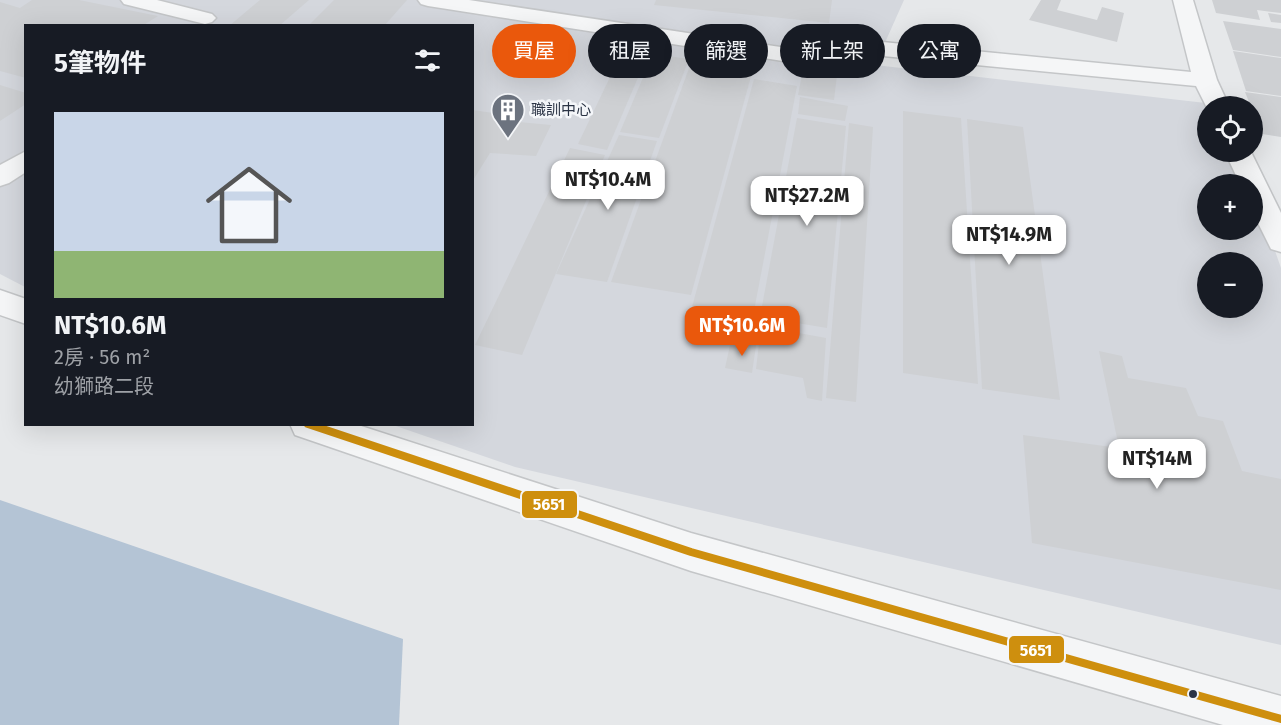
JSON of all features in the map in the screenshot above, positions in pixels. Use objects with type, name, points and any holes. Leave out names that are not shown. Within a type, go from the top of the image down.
[{"type":"street","points":[[130,0],[207,16]]},
{"type":"street","points":[[428,0],[780,54]]},
{"type":"street","points":[[1183,0],[1205,80],[1212,96]]},
{"type":"street","points":[[885,49],[1205,80]]},
{"type":"street","points":[[0,177],[24,160]]},
{"type":"street","points":[[1243,162],[1281,242]]},
{"type":"street","points":[[0,302],[24,311]]},
{"type":"street","points":[[313,426],[691,552],[1281,719]]},
{"type":"shaded area","points":[[0,0],[904,0],[885,43],[885,24],[780,24],[780,78],[885,78],[885,66],[897,68],[897,78],[981,77],[1197,102],[1197,162],[1243,162],[1247,174],[1197,174],[1197,240],[1263,240],[1263,217],[1281,268],[1281,645],[515,467],[396,426],[474,426],[474,24],[24,24],[24,286],[0,274]]},
{"type":"water","points":[[0,500],[403,639],[399,725],[0,725]]},
{"type":"building","points":[[32,0],[79,0],[158,16],[145,24],[24,24],[24,77],[0,71],[0,2],[20,8]]},
{"type":"building","points":[[260,0],[309,0],[281,24],[231,24]]},
{"type":"building","points":[[334,0],[407,0],[386,24],[310,24]]},
{"type":"building","points":[[656,0],[832,0],[829,23],[654,5]]},
{"type":"building","points":[[1041,0],[1061,0],[1057,10],[1097,20],[1102,7],[1124,13],[1117,42],[1029,20]]},
{"type":"building","points":[[1212,0],[1281,0],[1281,13],[1257,10],[1260,20],[1216,13]]},
{"type":"building","points":[[1268,13],[1281,15],[1281,23],[1271,22]]},
{"type":"building","points":[[1223,21],[1281,29],[1281,57],[1233,50]]},
{"type":"building","points":[[1233,51],[1281,58],[1281,96],[1246,91]]},
{"type":"building","points":[[672,57],[684,58],[684,72],[659,138],[620,132],[643,78],[672,78]]},
{"type":"building","points":[[610,78],[638,78],[607,150],[578,144]]},
{"type":"building","points":[[685,78],[751,78],[691,295],[611,282]]},
{"type":"building","points":[[801,78],[837,78],[834,100],[798,95]]},
{"type":"building","points":[[754,79],[797,86],[753,316],[692,307]]},
{"type":"building","points":[[0,85],[24,92],[24,105],[0,121]]},
{"type":"building","points":[[1245,92],[1281,97],[1281,137],[1263,134],[1263,96],[1247,96]]},
{"type":"building","points":[[800,97],[848,106],[845,121],[798,114]]},
{"type":"building","name":"職訓中心","points":[[474,110],[501,114],[498,120],[551,125],[536,156],[490,153],[474,179]]},
{"type":"building","points":[[903,111],[961,118],[978,384],[903,373]]},
{"type":"building","points":[[797,118],[846,126],[827,328],[760,317]]},
{"type":"building","points":[[967,119],[1023,127],[1060,400],[982,389]]},
{"type":"building","points":[[849,123],[873,127],[856,402],[826,398]]},
{"type":"building","points":[[619,135],[657,141],[607,282],[556,274]]},
{"type":"building","points":[[570,148],[605,155],[522,355],[475,345]]},
{"type":"building","points":[[761,326],[826,338],[822,401],[807,398],[803,378],[756,369]]},
{"type":"building","points":[[749,338],[757,339],[752,373],[725,368],[730,345],[748,349]]},
{"type":"building","points":[[1099,351],[1122,356],[1128,378],[1186,388],[1198,416],[1223,421],[1242,471],[1281,479],[1281,590],[1032,543],[1023,435],[1119,448]]},
{"type":"transit line","name":"5651","points":[[314,426],[691,552],[1281,719]]},
{"type":"place","name":"職訓中心","points":[[508,139]]}]
